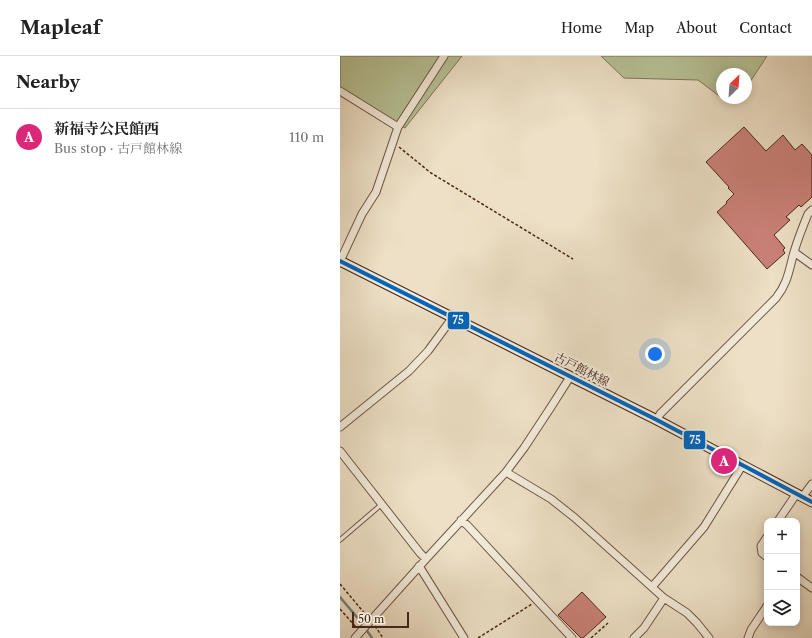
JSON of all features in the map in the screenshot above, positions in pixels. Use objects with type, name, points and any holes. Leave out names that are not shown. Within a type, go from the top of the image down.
[{"type":"main road","name":"古戸館林線","points":[[340,260],[657,420],[812,502]]},
{"type":"street","points":[[340,260],[362,214],[376,192],[398,127],[444,56]]},
{"type":"street","points":[[340,92],[398,127]]},
{"type":"street","points":[[657,420],[660,414],[782,291],[808,214],[812,210]]},
{"type":"street","points":[[794,252],[812,266]]},
{"type":"street","points":[[340,427],[409,371],[428,351],[453,317]]},
{"type":"street","points":[[359,634],[419,566],[506,472],[528,442],[570,376]]},
{"type":"street","points":[[340,451],[426,559]]},
{"type":"street","points":[[652,587],[704,526],[742,466]]},
{"type":"street","points":[[506,472],[564,508],[664,598],[687,613],[709,638]]},
{"type":"street","points":[[781,518],[800,495],[812,484]]},
{"type":"street","points":[[461,520],[572,638]]},
{"type":"street","points":[[764,542],[761,546],[762,553],[764,555]]},
{"type":"street","points":[[419,566],[464,638]]},
{"type":"street","points":[[800,580],[812,588]]},
{"type":"street","points":[[634,638],[644,628],[664,598]]},
{"type":"street","points":[[748,638],[751,630],[764,610]]},
{"type":"lane","points":[[340,540],[382,504]]},
{"type":"path","points":[[392,143],[432,173],[573,259]]},
{"type":"path","points":[[340,584],[382,638]]},
{"type":"path","points":[[478,638],[538,601]]},
{"type":"path","points":[[340,609],[354,625],[359,634]]},
{"type":"path","points":[[591,638],[608,623]]},
{"type":"green space","points":[[340,56],[462,56],[405,128],[340,89]]},
{"type":"green space","points":[[601,56],[767,56],[752,79],[752,68],[716,68],[716,94],[698,80],[624,78]]},
{"type":"building","points":[[744,127],[766,151],[783,135],[795,150],[802,144],[812,155],[812,197],[801,207],[799,205],[786,217],[790,220],[774,235],[785,248],[783,250],[785,253],[767,269],[717,212],[734,194],[706,162]]},
{"type":"building","points":[[582,592],[606,617],[583,638],[581,638],[558,615]]},
{"type":"waterway","points":[[340,597],[372,638]]},
{"type":"transit line","name":"75","points":[[340,261],[657,420],[812,502]]},
{"type":"place","name":"新福寺公民館西","points":[[724,461]]}]
